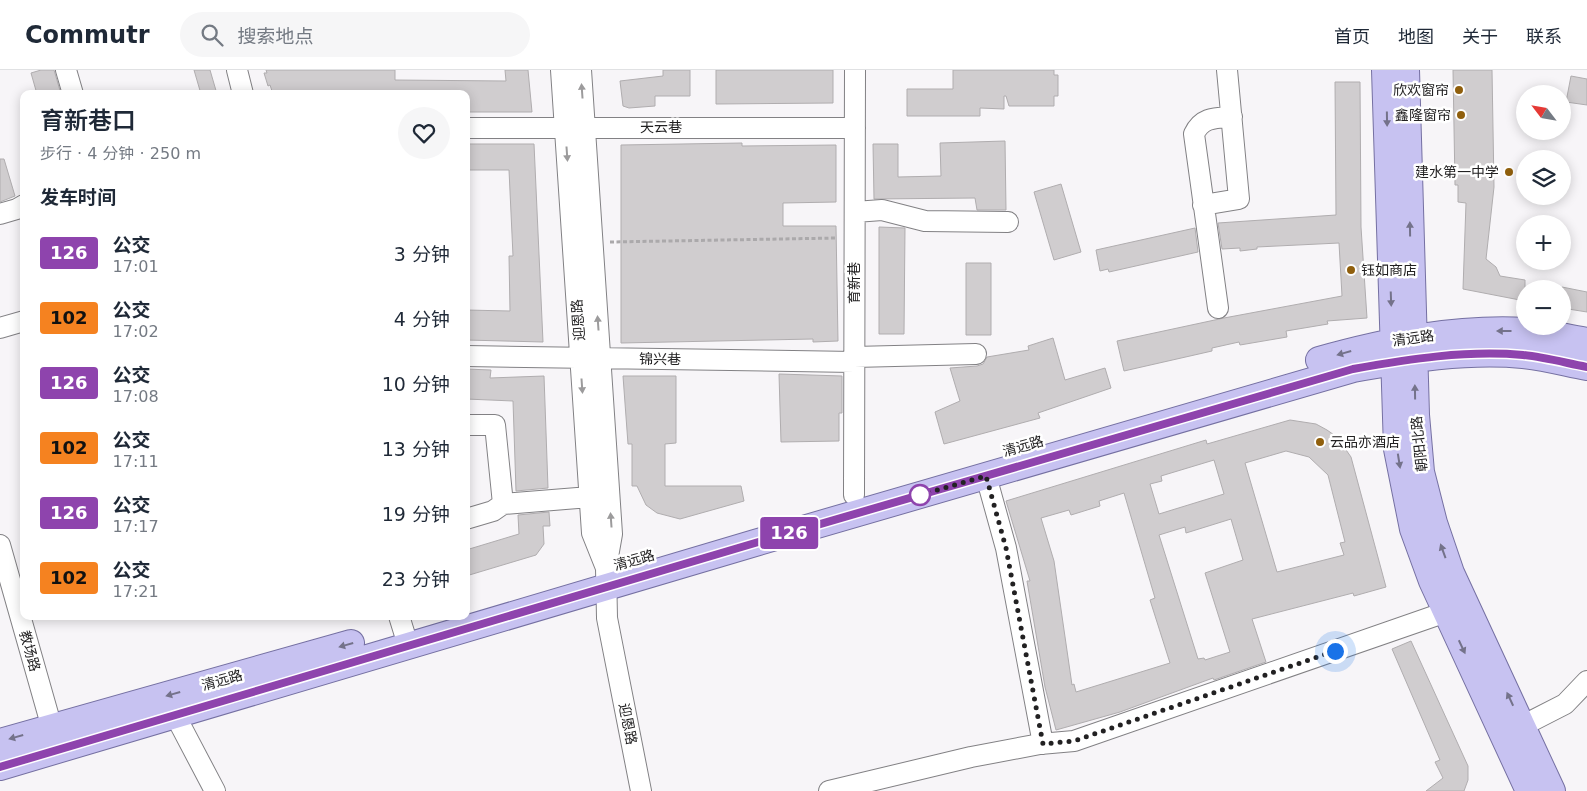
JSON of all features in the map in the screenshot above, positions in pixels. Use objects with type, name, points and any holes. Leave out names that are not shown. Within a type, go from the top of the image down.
[{"type":"main road","name":"朝阳北路","points":[[1386,70],[1404,350],[1418,447],[1434,523],[1451,573],[1552,791]]},
{"type":"main road","name":"朝阳北路","points":[[1406,70],[1404,350],[1397,449],[1401,477],[1413,529],[1446,612],[1524,789]]},
{"type":"main road","name":"清远路","points":[[470,613],[986,476],[1353,369],[1404,350],[1490,331],[1528,331],[1587,341]]},
{"type":"main road","name":"清远路","points":[[470,608],[606,577],[854,495],[1376,344],[1404,350],[1472,355],[1524,355],[1587,367]]},
{"type":"main road","name":"清远路","points":[[0,767],[175,715],[432,620]]},
{"type":"main road","name":"清远路","points":[[0,742],[441,620]]},
{"type":"street","points":[[66,70],[72,90]]},
{"type":"street","points":[[236,70],[242,90]]},
{"type":"street","name":"迎恩路","points":[[561,70],[575,127],[592,242],[612,534],[606,577],[607,618],[642,791]]},
{"type":"street","name":"迎恩路","points":[[581,70],[575,127],[580,358],[592,532],[606,577]]},
{"type":"street","name":"育新巷","points":[[854,495],[855,70]]},
{"type":"street","points":[[1203,205],[1239,199],[1227,70]]},
{"type":"street","points":[[1218,308],[1194,134],[1198,126],[1209,119],[1232,117]]},
{"type":"street","name":"天云巷","points":[[470,128],[855,128]]},
{"type":"street","points":[[0,214],[20,207]]},
{"type":"street","points":[[855,212],[882,210],[925,221],[1008,222]]},
{"type":"street","points":[[0,328],[20,322]]},
{"type":"street","name":"锦兴巷","points":[[470,356],[854,359],[976,354]]},
{"type":"street","points":[[470,425],[495,424],[503,504]]},
{"type":"street","points":[[986,476],[1006,548],[1043,744]]},
{"type":"street","points":[[470,518],[493,511],[503,504],[590,497]]},
{"type":"street","name":"教场路","points":[[0,545],[20,615]]},
{"type":"street","points":[[829,791],[971,757],[1043,744],[1074,741],[1446,612]]},
{"type":"street","name":"教场路","points":[[21,620],[52,728]]},
{"type":"street","points":[[1522,726],[1565,704],[1587,681]]},
{"type":"street","points":[[175,715],[215,791]]},
{"type":"path","points":[[592,242],[855,237]]},
{"type":"building","points":[[41,70],[54,70],[60,90],[36,90],[31,73]]},
{"type":"building","points":[[194,70],[210,70],[216,90],[200,90]]},
{"type":"building","points":[[266,70],[395,70],[395,80],[506,81],[505,70],[528,70],[532,112],[470,112],[470,90],[272,90],[270,85],[268,86],[264,73],[267,73]]},
{"type":"building","points":[[663,70],[690,70],[690,96],[655,96],[655,106],[629,108],[623,106],[620,81],[663,76]]},
{"type":"building","points":[[716,70],[833,70],[833,103],[716,104]]},
{"type":"building","points":[[953,70],[1054,70],[1054,75],[1058,75],[1058,96],[1054,96],[1054,106],[1009,106],[1006,96],[1004,96],[1004,109],[980,108],[980,116],[907,116],[907,89],[953,89]]},
{"type":"building","points":[[1453,70],[1492,70],[1494,187],[1486,259],[1496,267],[1500,276],[1525,280],[1516,280],[1516,299],[1463,289],[1466,203],[1458,202],[1458,185],[1455,185]]},
{"type":"building","points":[[1571,76],[1587,79],[1587,105],[1571,103],[1571,85],[1569,85]]},
{"type":"building","points":[[1335,82],[1360,82],[1361,227],[1367,318],[1327,321],[1328,324],[1286,331],[1287,337],[1240,345],[1239,342],[1212,348],[1212,351],[1124,371],[1117,341],[1224,318],[1342,296],[1339,243],[1257,247],[1257,249],[1240,251],[1240,248],[1222,249],[1218,223],[1336,215]]},
{"type":"building","points":[[1005,141],[1006,210],[977,210],[975,198],[874,199],[873,144],[898,144],[898,177],[941,176],[940,143]]},
{"type":"building","points":[[742,143],[742,146],[836,145],[836,202],[783,203],[783,226],[836,226],[838,341],[813,342],[813,339],[621,343],[621,145]]},
{"type":"building","points":[[470,144],[534,144],[543,342],[470,340],[470,310],[510,311],[509,256],[513,256],[509,170],[470,170]]},
{"type":"building","points":[[0,159],[4,159],[15,196],[0,202]]},
{"type":"building","points":[[1061,184],[1081,252],[1054,260],[1034,192]]},
{"type":"building","points":[[879,227],[905,228],[904,334],[879,334]]},
{"type":"building","points":[[1195,228],[1198,252],[1109,272],[1108,269],[1100,271],[1096,250]]},
{"type":"building","points":[[966,263],[991,263],[991,335],[966,335]]},
{"type":"building","points":[[1571,289],[1587,292],[1587,312],[1571,309]]},
{"type":"building","points":[[1053,338],[1065,380],[1105,368],[1111,388],[1038,413],[1040,418],[944,444],[935,412],[960,401],[950,368],[977,366],[983,364],[987,357],[1029,350],[1028,346]]},
{"type":"building","points":[[470,369],[491,370],[490,378],[544,376],[548,488],[516,491],[513,401],[470,399]]},
{"type":"building","points":[[779,374],[842,376],[842,413],[839,413],[839,441],[781,442]]},
{"type":"building","points":[[623,376],[676,376],[676,443],[665,444],[665,486],[741,486],[744,501],[680,519],[657,513],[646,505],[637,486],[632,486],[632,444],[628,444]]},
{"type":"building","points":[[1290,420],[1316,424],[1337,437],[1351,457],[1386,587],[1354,596],[1353,593],[1252,619],[1266,662],[1214,680],[1213,678],[1120,712],[1056,730],[1045,687],[1027,581],[1030,581],[1006,501],[1206,440],[1207,444]],"holes":[[[1286,451],[1309,457],[1328,475],[1345,542],[1340,543],[1344,555],[1277,572],[1245,463]],[[1214,460],[1224,494],[1159,514],[1150,484],[1162,481],[1161,476]],[[1124,493],[1155,598],[1150,600],[1170,663],[1076,692],[1074,684],[1072,685],[1054,561],[1041,518],[1069,510],[1071,515],[1100,506],[1099,501]],[[1231,519],[1243,560],[1205,573],[1230,652],[1205,660],[1204,658],[1198,659],[1159,535],[1185,527],[1186,533]]]},
{"type":"building","points":[[549,512],[550,526],[543,526],[544,544],[536,555],[470,575],[470,549],[519,534],[518,515]]},
{"type":"building","points":[[1411,641],[1468,766],[1468,780],[1464,791],[1426,791],[1443,778],[1435,762],[1440,760],[1392,649]]},
{"type":"bus line","name":"126","points":[[0,767],[755,543],[1353,369],[1403,360],[1472,355],[1524,355],[1587,367]]},
{"type":"place","name":"欣欢窗帘","points":[[1459,90]]},
{"type":"place","name":"鑫隆窗帘","points":[[1461,115]]},
{"type":"place","name":"建水第一中学","points":[[1509,172]]},
{"type":"place","name":"钰如商店","points":[[1351,270]]},
{"type":"place","name":"云品亦酒店","points":[[1320,442]]},
{"type":"route","points":[[920,495],[986,476],[1006,548],[1043,744],[1061,744],[1074,741],[1335,651]]}]
